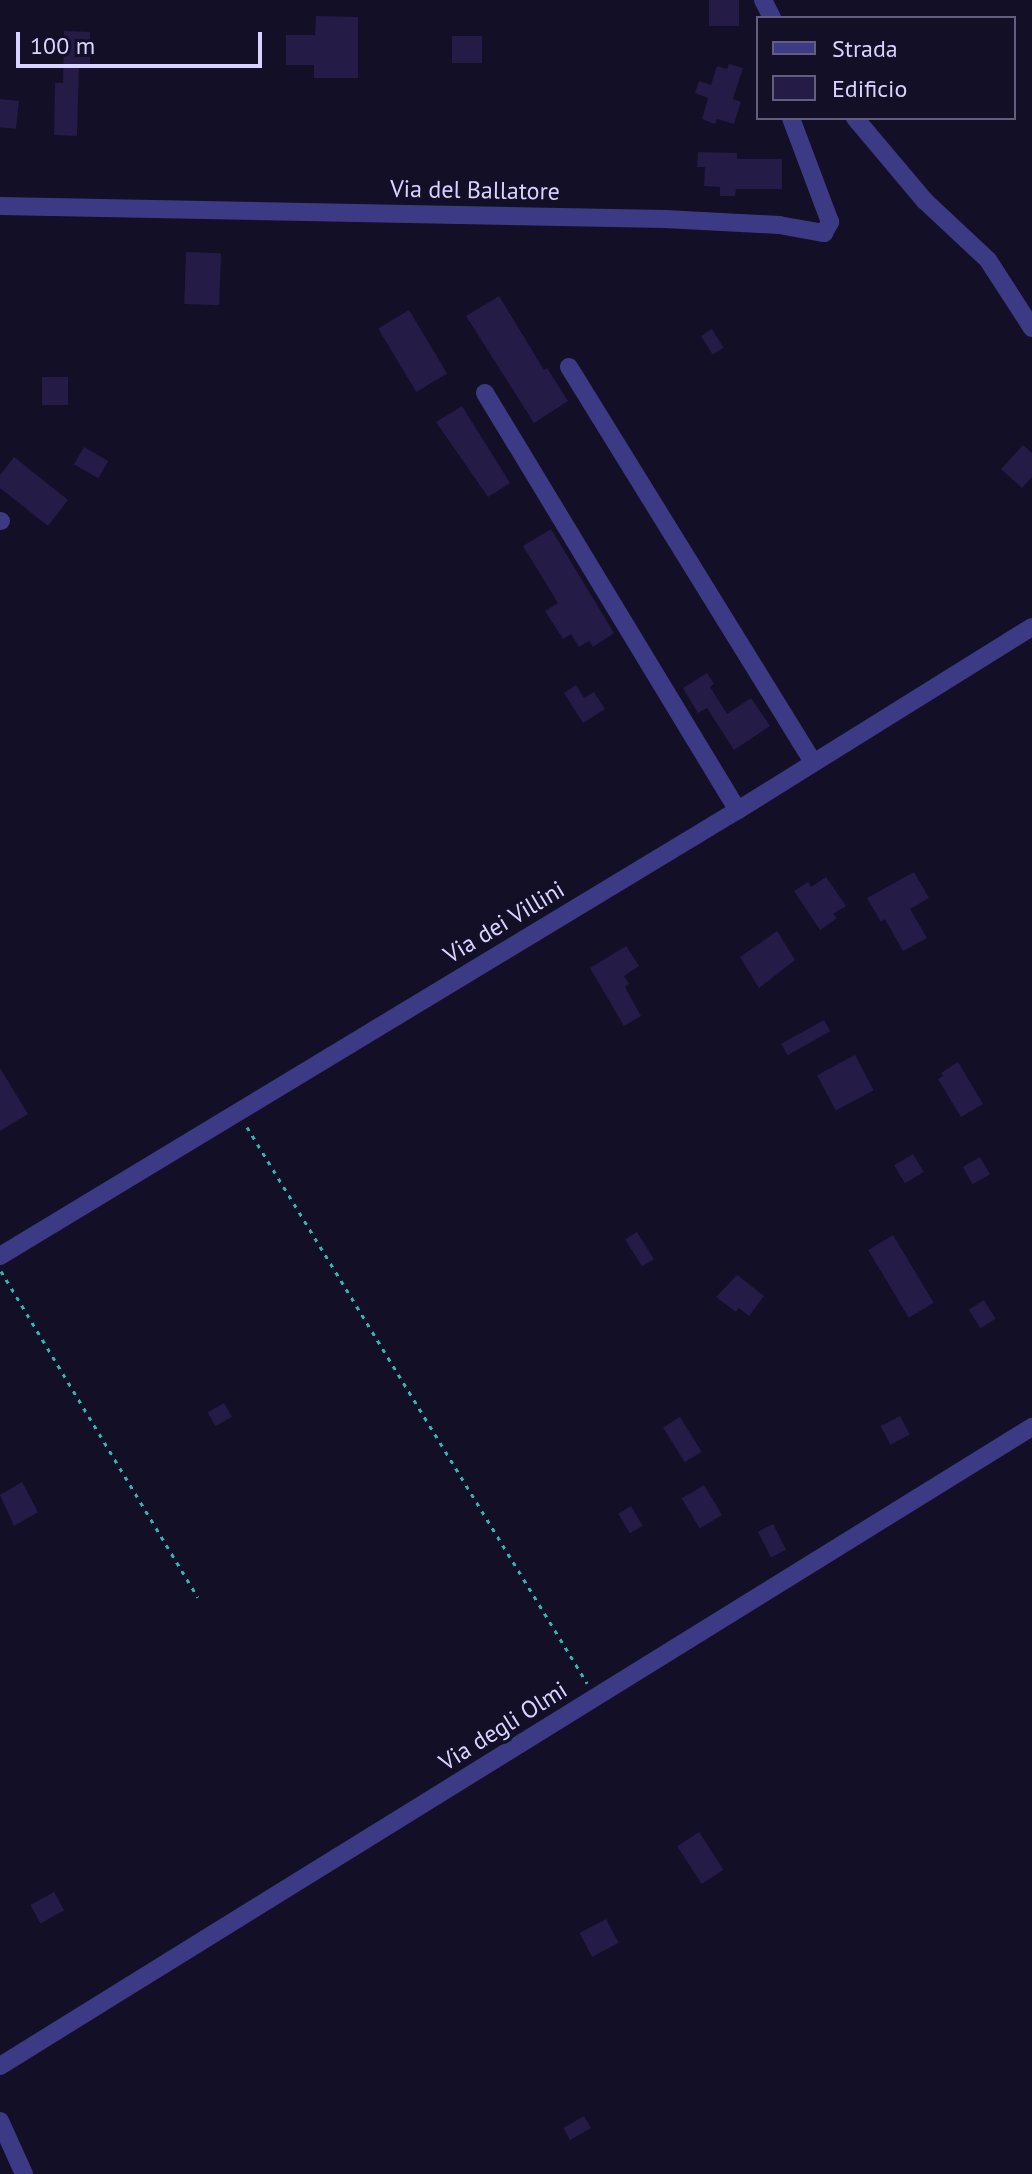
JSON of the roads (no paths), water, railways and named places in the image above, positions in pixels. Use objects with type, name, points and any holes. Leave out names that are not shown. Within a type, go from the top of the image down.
[{"type":"street","name":"Via del Ballatore","points":[[0,206],[665,219],[779,225],[824,233],[830,222],[792,120]]},
{"type":"street","points":[[857,120],[925,201],[988,260],[1032,328]]},
{"type":"street","points":[[569,367],[813,762]]},
{"type":"street","points":[[485,393],[738,810]]},
{"type":"street","name":"Via dei Villini","points":[[0,1256],[738,810],[1032,627]]},
{"type":"street","name":"Via degli Olmi","points":[[0,2066],[1032,1427]]},
{"type":"street","points":[[0,2121],[24,2174]]}]
